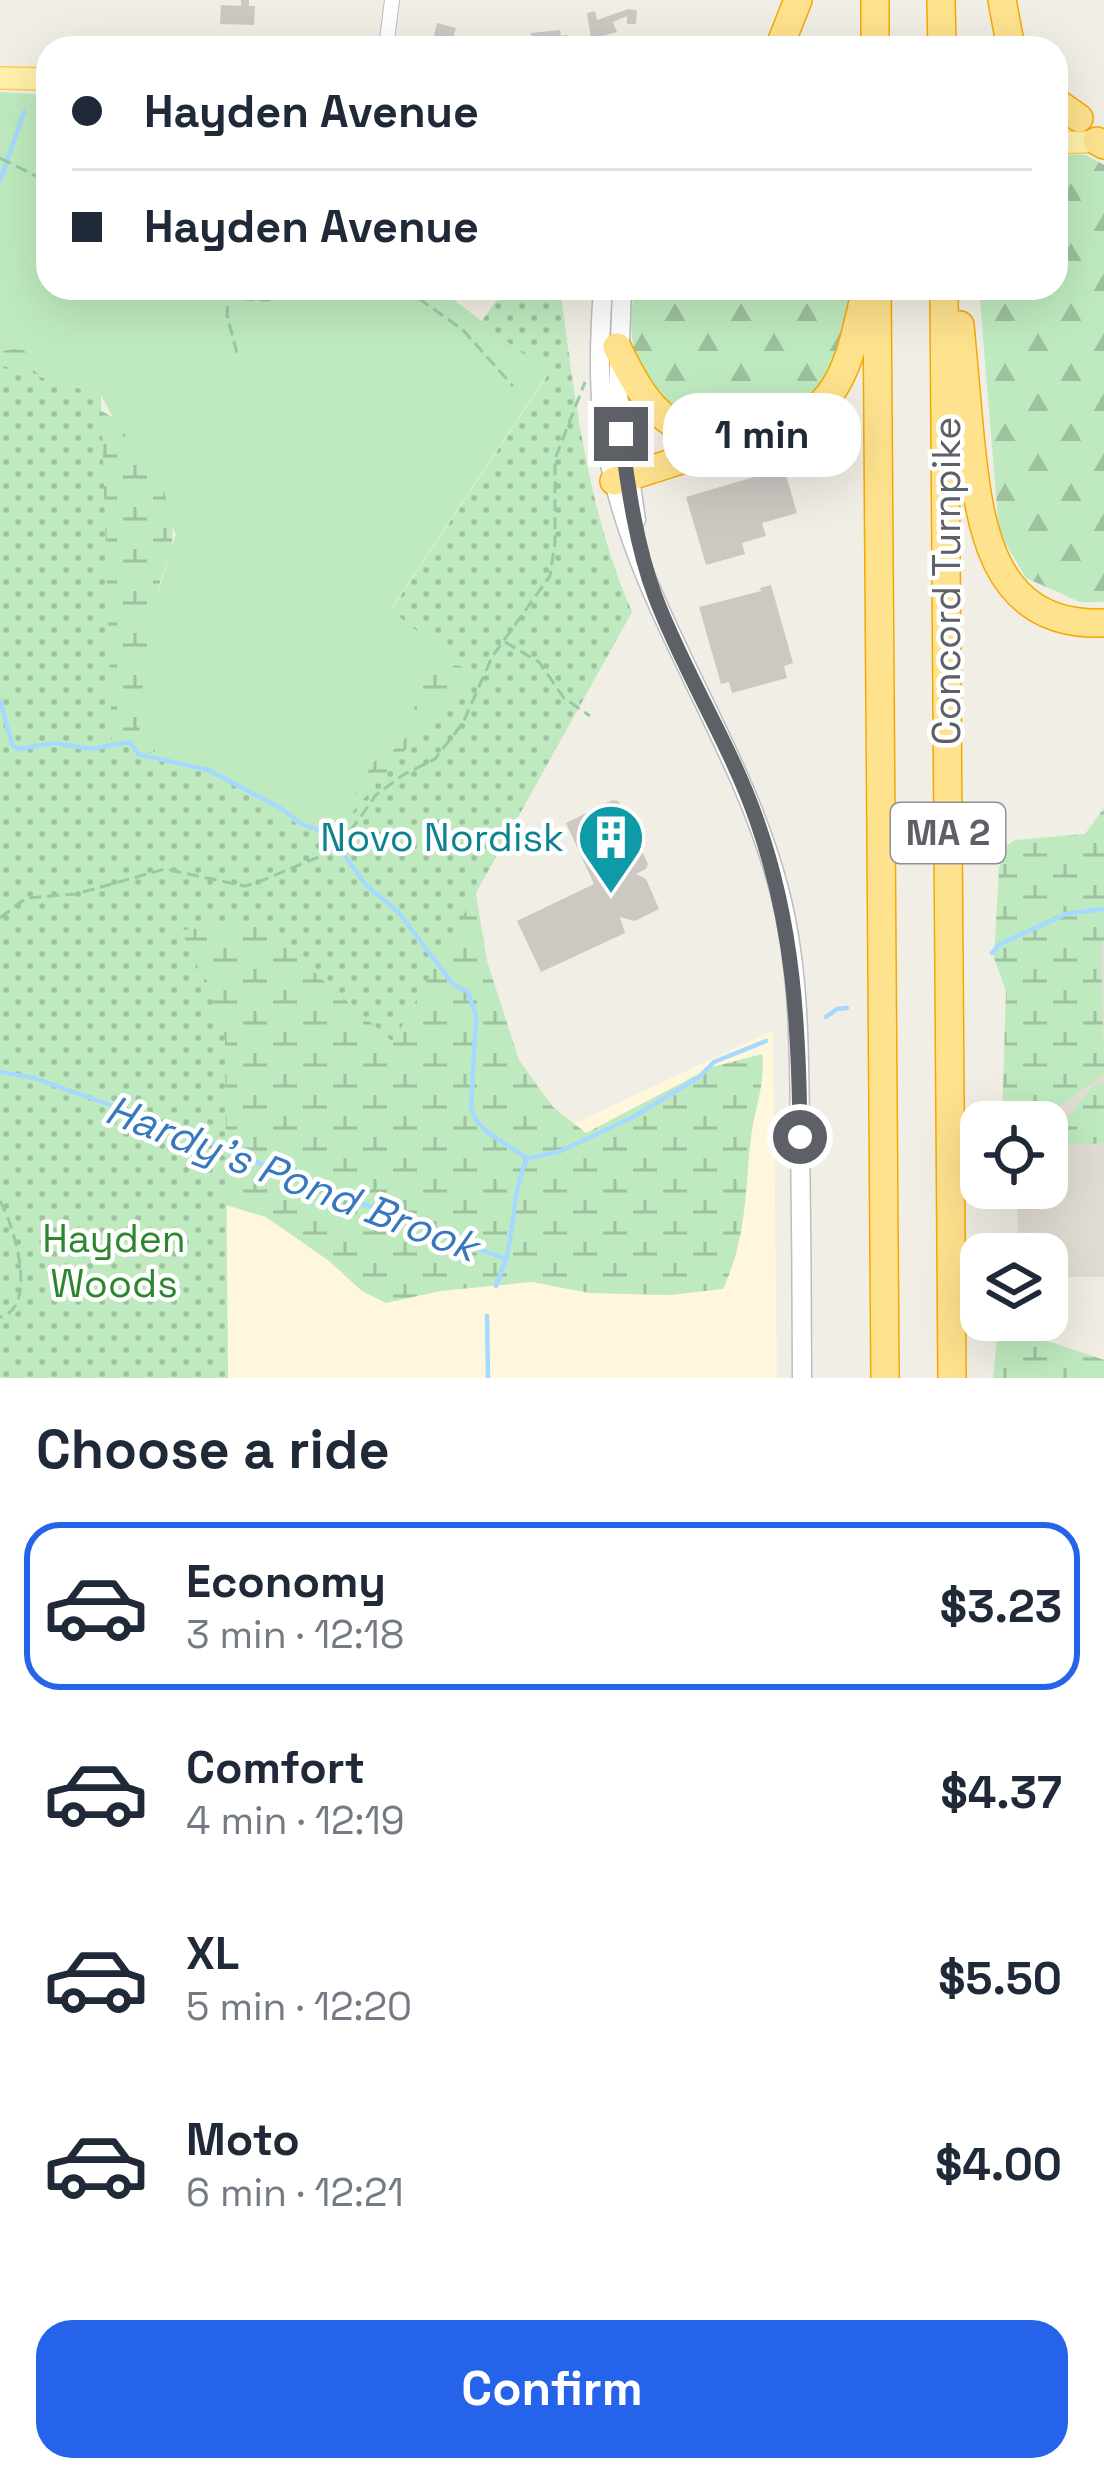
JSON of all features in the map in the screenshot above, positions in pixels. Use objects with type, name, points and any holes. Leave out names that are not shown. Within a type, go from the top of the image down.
[{"type":"highway","points":[[784,36],[798,0]]},
{"type":"highway","points":[[874,0],[875,36]]},
{"type":"highway","points":[[941,0],[941,36]]},
{"type":"highway","points":[[1002,0],[1008,36]]},
{"type":"highway","points":[[621,479],[786,430],[827,397],[851,351],[863,300]]},
{"type":"highway","name":"Concord Turnpike","points":[[877,300],[885,1378]]},
{"type":"highway","name":"Concord Turnpike","points":[[944,300],[952,1378]]},
{"type":"highway","points":[[958,300],[977,509],[989,550],[1011,585],[1036,607],[1073,622],[1104,623]]},
{"type":"highway","points":[[617,347],[653,410],[679,430],[726,446]]},
{"type":"main road","points":[[0,78],[36,80]]},
{"type":"street","points":[[388,36],[392,0]]},
{"type":"street","points":[[602,300],[602,404],[646,572],[754,812],[785,917],[799,1018],[802,1378]]},
{"type":"street","points":[[621,300],[617,347],[621,479]]},
{"type":"path","points":[[0,158],[36,175]]},
{"type":"path","points":[[228,300],[227,315],[238,357]]},
{"type":"path","points":[[421,300],[463,330],[513,386]]},
{"type":"path","points":[[0,918],[26,898],[76,894],[165,868],[245,886],[322,856],[373,799],[444,751],[503,641],[550,576],[555,459],[589,376]]},
{"type":"path","points":[[503,641],[539,662],[564,698],[590,716]]},
{"type":"path","points":[[0,1201],[16,1233],[19,1276],[16,1307],[10,1315],[0,1317]]},
{"type":"shaded area","points":[[1104,910],[1104,1277],[1068,1277],[1068,1233],[1018,1233],[1017,1209],[1068,1209],[1068,1101],[1025,1101]]},
{"type":"shaded area","points":[[773,1030],[777,1378],[228,1378],[225,1037],[518,1150]]},
{"type":"green space","points":[[0,92],[36,94],[36,300],[454,300],[549,372],[391,609],[470,673],[327,842],[214,773],[112,740],[176,534],[101,395],[0,365]]},
{"type":"green space","points":[[1068,155],[1086,155],[1104,165],[1104,602],[1080,602],[1026,578],[999,532],[980,300],[1068,300]]},
{"type":"green space","name":"Hayden Woods","points":[[497,300],[562,300],[593,493],[632,612],[393,1042],[258,923],[181,930],[225,1037],[228,1378],[0,1378],[0,365],[101,395],[112,740],[214,773],[327,842],[470,674],[391,610],[549,373],[481,322]]},
{"type":"green space","points":[[634,300],[850,300],[842,357],[815,395],[775,421],[728,432],[682,423],[662,409],[637,362]]},
{"type":"green space","points":[[23,350],[36,360],[34,371],[117,420],[164,492],[173,521],[172,548],[160,582],[138,714],[140,735],[156,752],[256,791],[301,828],[338,823],[371,766],[406,737],[413,720],[419,665],[475,666],[464,820],[487,961],[519,1060],[553,1107],[586,1133],[712,1067],[762,1054],[741,1229],[723,1289],[671,1295],[589,1293],[532,1282],[440,1291],[386,1303],[362,1291],[329,1261],[266,1217],[215,1202],[0,981],[0,352]]},
{"type":"green space","points":[[1104,808],[1104,1074],[1067,1101],[1003,1101],[1006,991],[994,958],[999,868],[1007,845],[1015,840],[1085,834]]},
{"type":"green space","points":[[1104,1082],[1104,1143],[1068,1146],[1068,1117],[1091,1088]]},
{"type":"green space","points":[[997,1341],[1048,1341],[1104,1360],[1104,1378],[993,1378]]},
{"type":"building","points":[[241,0],[255,6],[254,25],[220,24],[221,5],[241,6]]},
{"type":"building","points":[[637,10],[636,24],[627,24],[627,16],[613,22],[617,32],[591,36],[587,13],[595,11],[597,20]]},
{"type":"building","points":[[437,23],[456,28],[454,36],[434,36]]},
{"type":"building","points":[[560,30],[561,36],[531,36]]},
{"type":"building","points":[[784,468],[797,513],[762,523],[766,536],[742,543],[745,554],[706,565],[686,497]]},
{"type":"building","points":[[771,585],[793,663],[784,666],[787,678],[732,693],[729,682],[721,684],[699,607]]},
{"type":"building","name":"Novo Nordisk","points":[[618,801],[648,864],[636,874],[646,879],[659,909],[635,921],[620,917],[625,933],[541,972],[517,921],[594,884],[566,823]]},
{"type":"waterway","points":[[0,181],[24,112]]},
{"type":"waterway","points":[[0,700],[12,744],[18,749],[54,743],[91,749],[130,742],[138,754],[208,770],[302,824],[329,834],[366,885],[399,913],[453,984],[468,992],[476,1016],[471,1107],[475,1119],[525,1157]]},
{"type":"waterway","points":[[992,953],[1000,944],[1066,914],[1104,909]]},
{"type":"waterway","points":[[826,1017],[847,1008]]},
{"type":"waterway","name":"Hardy's Pond Brook","points":[[0,1072],[34,1078],[164,1124],[506,1259],[527,1159],[561,1151],[635,1116],[699,1077],[714,1062],[766,1041]]},
{"type":"waterway","points":[[496,1286],[506,1259]]},
{"type":"waterway","points":[[487,1316],[488,1378]]},
{"type":"place","name":"Novo Nordisk","points":[[611,896]]},
{"type":"route","points":[[621,434],[646,572],[742,782],[779,891],[797,993],[800,1137]]}]
